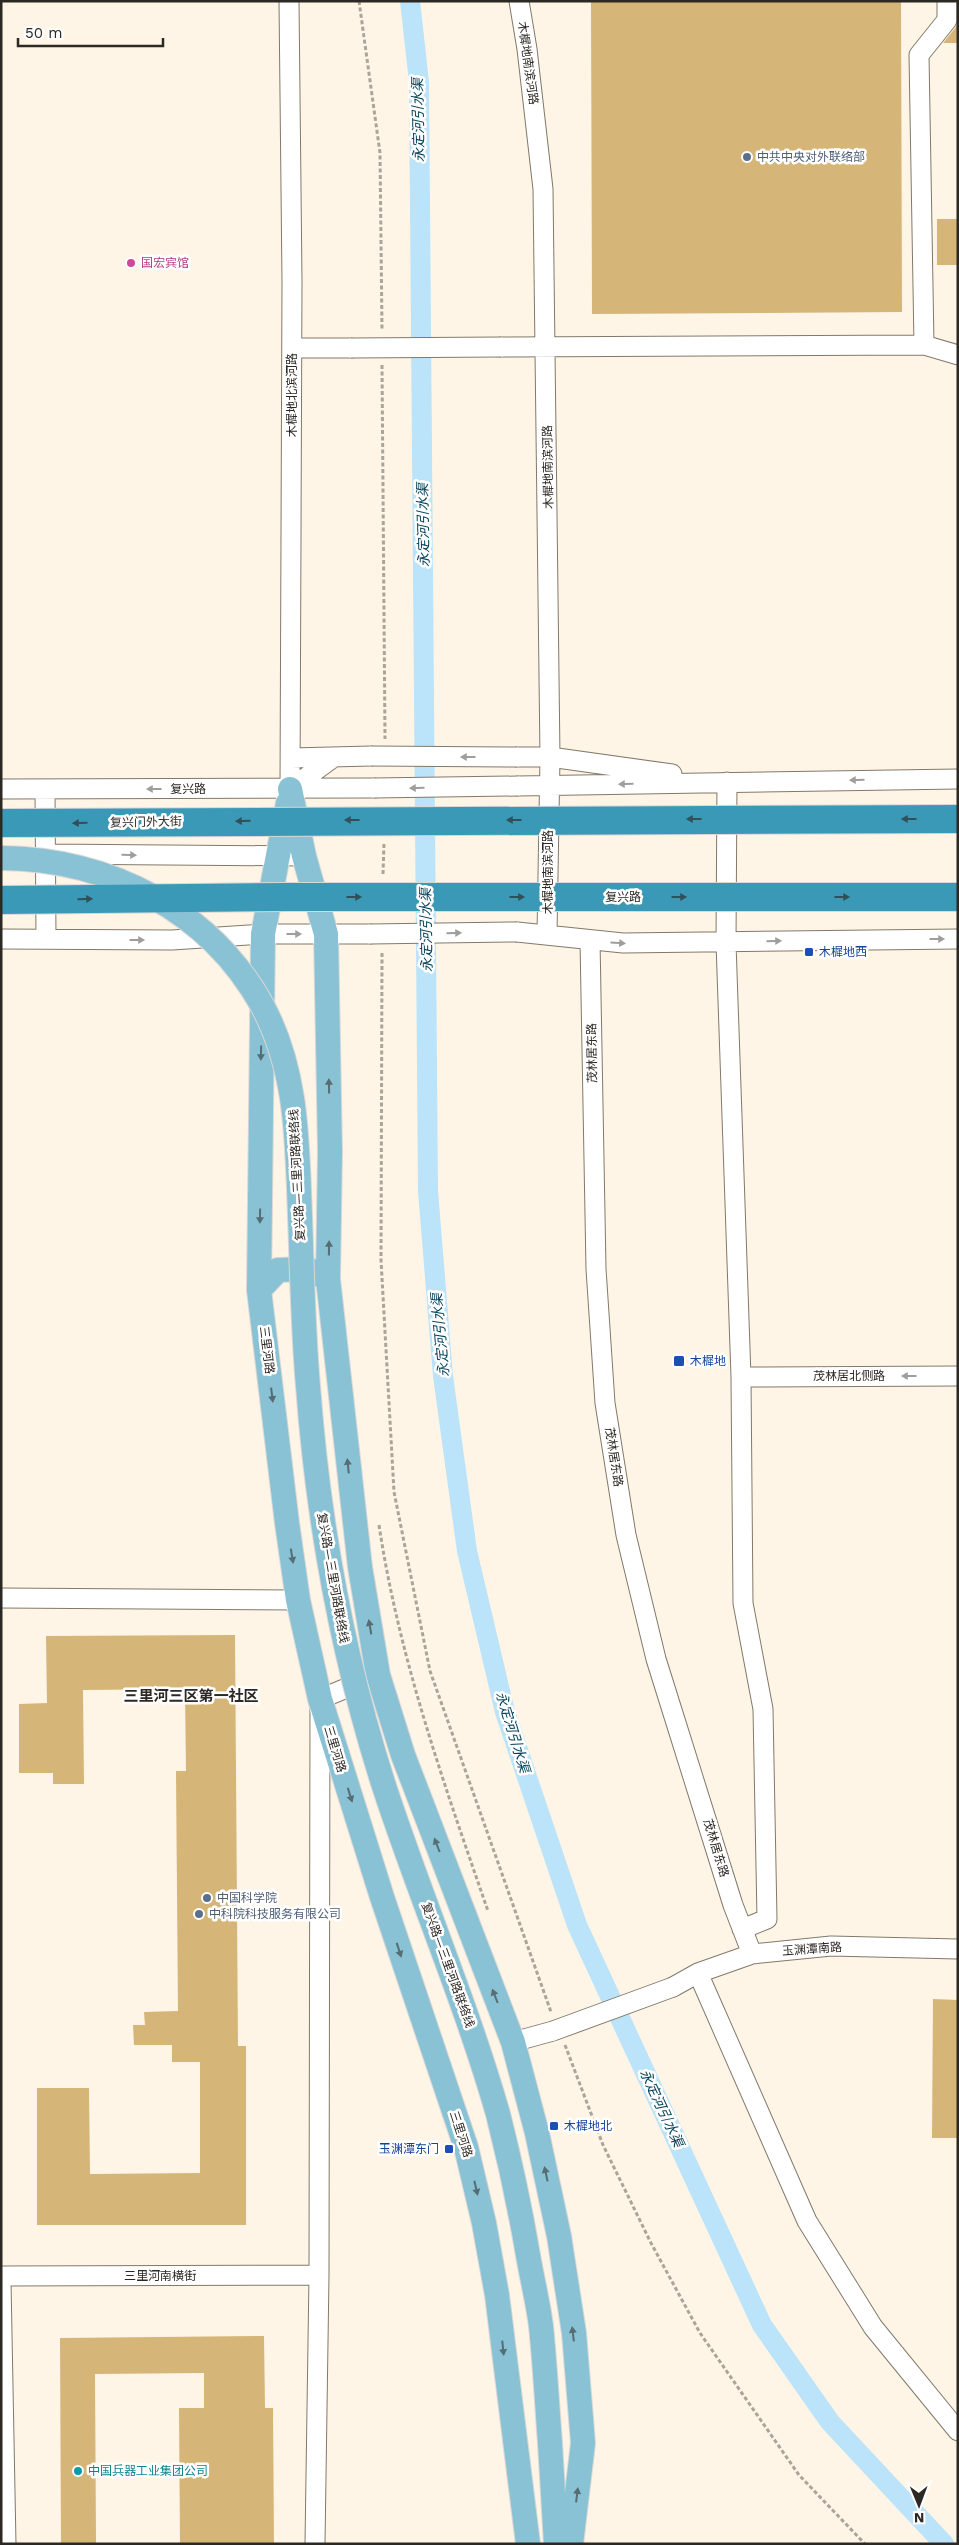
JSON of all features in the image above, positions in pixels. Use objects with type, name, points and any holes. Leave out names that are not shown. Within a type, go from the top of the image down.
[{"type":"highway","name":"复兴门外大街","points":[[1,823],[958,818]]},
{"type":"highway","name":"复兴路","points":[[1,900],[288,897],[958,897]]},
{"type":"main road","points":[[290,789],[304,856],[326,934],[330,1152],[328,1279],[360,1567],[378,1675],[407,1764],[512,2042],[537,2133],[559,2236],[574,2333],[583,2443],[571,2544]]},
{"type":"main road","name":"三里河路","points":[[290,789],[262,934],[259,1290],[287,1523],[298,1600],[320,1699],[382,1897],[466,2147],[484,2223],[497,2295],[528,2544]]},
{"type":"main road","name":"复兴路—三里河路联络线","points":[[1,858],[60,863],[105,874],[152,894],[182,914],[209,937],[238,969],[264,1010],[283,1051],[292,1093],[296,1128],[305,1339],[316,1476],[338,1608],[358,1699],[384,1785],[474,2037],[498,2116],[518,2200],[540,2322],[550,2442]]},
{"type":"main road","points":[[259,1290],[278,1270],[307,1269],[328,1279]]},
{"type":"main road","points":[[544,2544],[550,2442]]},
{"type":"main road","points":[[550,2442],[556,2544]]},
{"type":"street","name":"木樨地北滨河路","points":[[289,1],[292,348],[290,789]]},
{"type":"street","name":"木樨地南滨河路","points":[[519,1],[527,49],[543,189],[547,346],[550,757],[548,786],[547,935]]},
{"type":"street","points":[[924,345],[919,54],[946,20],[947,1]]},
{"type":"street","points":[[292,348],[924,345],[958,355]]},
{"type":"street","points":[[291,758],[334,757],[378,751],[550,757],[727,782]]},
{"type":"street","points":[[290,789],[334,757]]},
{"type":"street","points":[[548,786],[958,779]]},
{"type":"street","points":[[727,782],[726,943],[741,1377],[743,1603],[763,1709],[767,1919],[742,1929]]},
{"type":"street","name":"复兴路","points":[[1,789],[290,789],[548,786]]},
{"type":"street","points":[[45,789],[46,939]]},
{"type":"street","points":[[45,854],[304,856]]},
{"type":"street","points":[[1,939],[172,940],[262,934],[517,932],[623,943],[958,939]]},
{"type":"street","name":"茂林居东路","points":[[590,940],[596,1269],[605,1403],[626,1536],[656,1659],[742,1929],[752,1954]]},
{"type":"street","name":"茂林居北侧路","points":[[741,1377],[958,1376]]},
{"type":"street","points":[[1,1598],[298,1600]]},
{"type":"street","points":[[315,2544],[319,2275],[320,1699],[378,1675]]},
{"type":"street","name":"玉渊潭南路","points":[[512,2042],[673,1987],[698,1973],[752,1954],[831,1946],[958,1949]]},
{"type":"street","points":[[698,1973],[807,2221],[873,2327],[958,2431]]},
{"type":"street","name":"三里河南横街","points":[[1,2276],[319,2275]]},
{"type":"street","points":[[1,2281],[6,2544]]},
{"type":"path","points":[[359,1],[380,152],[382,330]]},
{"type":"path","points":[[378,751],[382,360]]},
{"type":"path","points":[[383,883],[384,834]]},
{"type":"path","points":[[382,952],[381,1260],[394,1492],[430,1671],[556,2028],[603,2145],[651,2243],[700,2333],[799,2475],[865,2544]]},
{"type":"path","points":[[378,1517],[388,1585],[409,1668],[432,1746],[489,1914]]},
{"type":"building","name":"中共中央对外联络部","points":[[591,1],[901,1],[902,312],[592,314]]},
{"type":"building","points":[[958,22],[958,43],[943,43],[956,27]]},
{"type":"building","points":[[937,219],[958,219],[958,265],[937,265]]},
{"type":"building","name":"中国科学院","points":[[235,1635],[238,2046],[246,2046],[246,2225],[37,2225],[37,2088],[89,2088],[90,2174],[200,2173],[200,2062],[172,2062],[172,2045],[134,2045],[133,2025],[145,2025],[144,2012],[178,2011],[176,1771],[186,1771],[185,1689],[83,1690],[84,1784],[53,1784],[53,1773],[19,1773],[19,1704],[47,1703],[46,1636]]},
{"type":"building","points":[[933,1999],[958,2000],[958,2138],[932,2138]]},
{"type":"building","points":[[264,2336],[265,2408],[273,2408],[274,2544],[180,2544],[179,2408],[204,2408],[204,2373],[95,2374],[96,2544],[61,2544],[60,2338]]},
{"type":"waterway","name":"永定河引水渠","points":[[410,1],[419,82],[428,1191],[443,1376],[467,1551],[505,1712],[577,1925],[762,2325],[830,2422],[944,2544]]},
{"type":"place","name":"中共中央对外联络部","points":[[747,157]]},
{"type":"place","name":"国宏宾馆","points":[[131,263]]},
{"type":"place","name":"木樨地西","points":[[809,952]]},
{"type":"place","name":"木樨地","points":[[679,1361]]},
{"type":"place","name":"中国科学院","points":[[207,1898]]},
{"type":"place","name":"中科院科技服务有限公司","points":[[199,1914]]},
{"type":"place","name":"木樨地北","points":[[554,2126]]},
{"type":"place","name":"玉渊潭东门","points":[[449,2149]]},
{"type":"place","name":"中国兵器工业集团公司","points":[[78,2471]]},
{"type":"district","name":"三里河三区第一社区","points":[[191,1696]]}]
